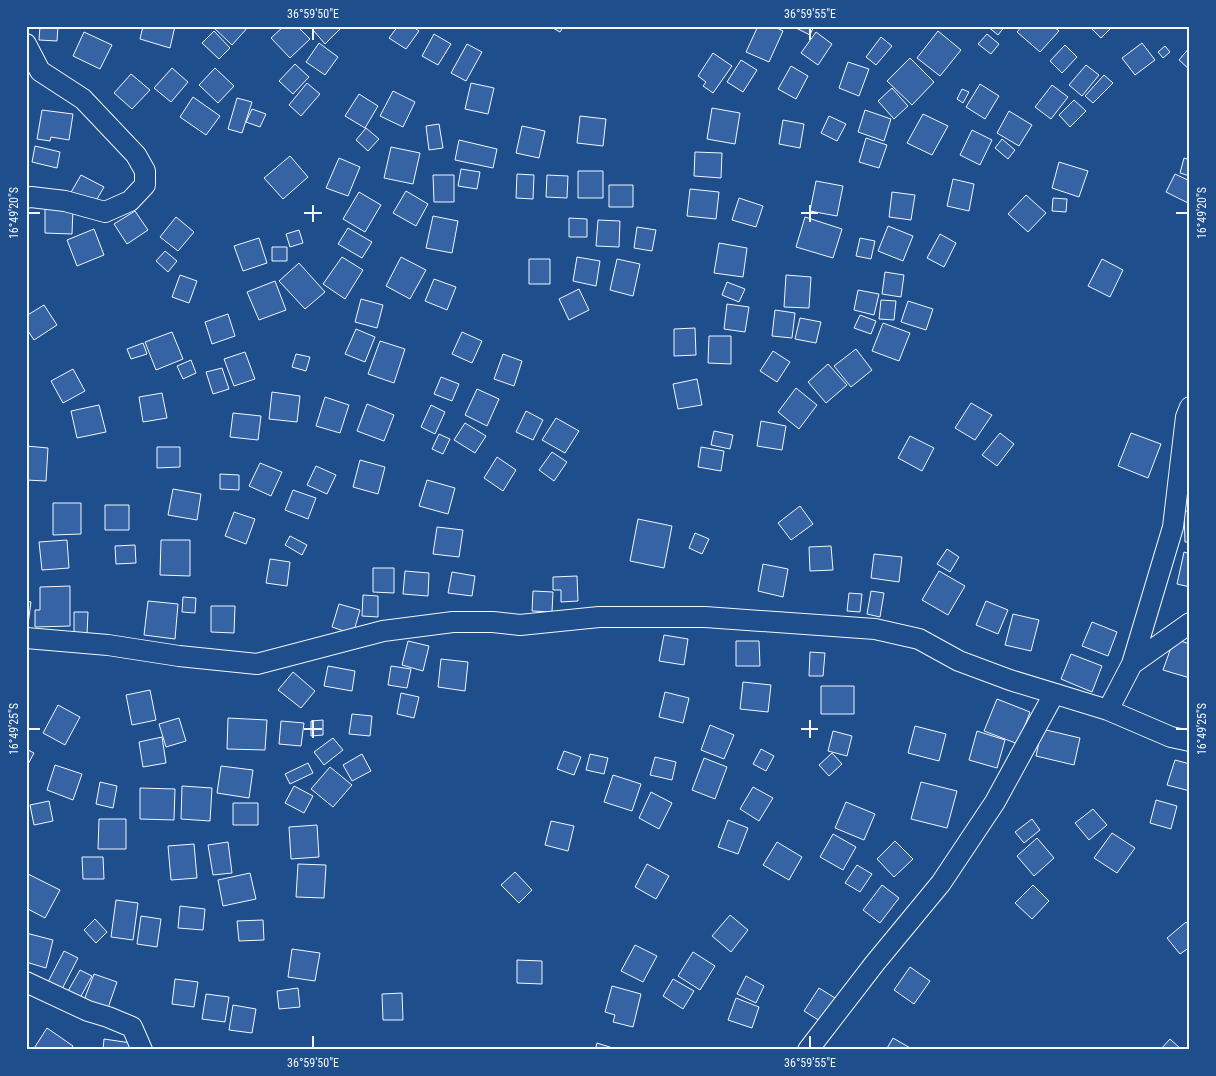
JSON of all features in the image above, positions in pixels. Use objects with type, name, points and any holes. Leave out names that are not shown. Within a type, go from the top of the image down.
[{"type":"street","points":[[26,44],[33,72],[83,99],[136,155],[145,171],[144,185],[130,201],[105,212],[66,201],[26,198]]},
{"type":"street","points":[[1108,710],[1132,664],[1173,526],[1186,417],[1190,407]]},
{"type":"street","points":[[26,638],[108,645],[179,656],[257,664],[383,631],[453,622],[520,624],[599,618],[705,618],[875,629],[919,639],[959,660],[1054,694],[1108,710],[1171,737],[1190,740]]},
{"type":"street","points":[[1132,664],[1190,623]]},
{"type":"street","points":[[808,1050],[875,963],[942,883],[996,802],[1054,694]]},
{"type":"street","points":[[26,982],[88,1011],[132,1027],[142,1050]]},
{"type":"building","points":[[40,26],[58,26],[57,41],[39,40]]},
{"type":"building","points":[[143,26],[175,26],[170,48],[140,39]]},
{"type":"building","points":[[212,26],[249,26],[232,45]]},
{"type":"building","points":[[284,26],[297,26],[310,39],[290,58],[271,38]]},
{"type":"building","points":[[317,26],[339,26],[341,28],[325,44],[313,30]]},
{"type":"building","points":[[398,26],[412,26],[419,31],[406,49],[389,38]]},
{"type":"building","points":[[549,26],[564,26],[560,32]]},
{"type":"building","points":[[758,26],[773,26],[783,31],[769,62],[746,52]]},
{"type":"building","points":[[792,26],[814,26],[810,35]]},
{"type":"building","points":[[987,26],[1005,26],[998,35]]},
{"type":"building","points":[[1022,26],[1053,26],[1059,31],[1040,52],[1017,32]]},
{"type":"building","points":[[1089,26],[1113,26],[1101,38]]},
{"type":"building","points":[[214,31],[230,48],[219,59],[202,43]]},
{"type":"building","points":[[938,31],[961,50],[940,76],[917,58]]},
{"type":"building","points":[[84,32],[112,45],[100,69],[73,56]]},
{"type":"building","points":[[816,32],[832,44],[818,65],[801,53]]},
{"type":"building","points":[[434,34],[451,44],[438,65],[422,56]]},
{"type":"building","points":[[987,34],[999,44],[991,54],[978,44]]},
{"type":"building","points":[[881,37],[892,46],[876,65],[866,57]]},
{"type":"building","points":[[319,43],[338,57],[325,75],[306,62]]},
{"type":"building","points":[[1142,43],[1155,60],[1135,75],[1122,58]]},
{"type":"building","points":[[467,44],[482,52],[466,81],[451,73]]},
{"type":"building","points":[[1065,45],[1077,57],[1062,73],[1050,61]]},
{"type":"building","points":[[1165,46],[1170,52],[1163,58],[1158,52]]},
{"type":"building","points":[[1190,47],[1190,70],[1179,60]]},
{"type":"building","points":[[713,53],[732,66],[713,93],[703,86],[706,82],[698,76]]},
{"type":"building","points":[[910,58],[934,82],[912,105],[887,81]]},
{"type":"building","points":[[741,60],[757,70],[743,92],[727,82]]},
{"type":"building","points":[[848,62],[869,69],[859,96],[839,88]]},
{"type":"building","points":[[295,64],[309,77],[293,94],[279,81]]},
{"type":"building","points":[[1086,65],[1099,75],[1082,96],[1069,85]]},
{"type":"building","points":[[791,66],[808,76],[796,99],[778,89]]},
{"type":"building","points":[[172,68],[188,82],[171,102],[154,88]]},
{"type":"building","points":[[215,68],[234,86],[218,103],[199,85]]},
{"type":"building","points":[[131,74],[150,90],[132,109],[114,93]]},
{"type":"building","points":[[1104,75],[1113,83],[1093,103],[1085,96]]},
{"type":"building","points":[[307,83],[320,94],[301,116],[289,105]]},
{"type":"building","points":[[471,83],[494,88],[488,114],[465,109]]},
{"type":"building","points":[[980,84],[999,96],[985,119],[966,107]]},
{"type":"building","points":[[1052,85],[1068,97],[1051,119],[1035,107]]},
{"type":"building","points":[[892,88],[908,106],[894,119],[878,101]]},
{"type":"building","points":[[962,89],[969,92],[963,103],[957,99]]},
{"type":"building","points":[[393,91],[415,102],[403,127],[380,116]]},
{"type":"building","points":[[359,94],[378,106],[365,128],[345,116]]},
{"type":"building","points":[[193,97],[220,116],[206,135],[180,117]]},
{"type":"building","points":[[237,98],[252,102],[242,133],[228,129]]},
{"type":"building","points":[[1074,100],[1086,111],[1070,127],[1059,115]]},
{"type":"building","points":[[712,108],[740,113],[735,144],[707,139]]},
{"type":"building","points":[[252,109],[266,114],[260,127],[246,122]]},
{"type":"building","points":[[42,110],[73,114],[69,140],[51,137],[50,141],[37,139]]},
{"type":"building","points":[[865,110],[891,119],[884,141],[858,132]]},
{"type":"building","points":[[1009,111],[1032,125],[1019,146],[997,133]]},
{"type":"building","points":[[923,114],[948,126],[932,155],[907,143]]},
{"type":"building","points":[[580,116],[606,119],[603,146],[577,143]]},
{"type":"building","points":[[829,116],[846,124],[837,141],[821,133]]},
{"type":"building","points":[[783,120],[804,124],[800,148],[779,144]]},
{"type":"building","points":[[439,124],[443,148],[429,150],[426,126]]},
{"type":"building","points":[[522,126],[545,131],[539,158],[516,153]]},
{"type":"building","points":[[366,128],[379,139],[368,151],[356,140]]},
{"type":"building","points":[[972,130],[992,140],[980,165],[960,155]]},
{"type":"building","points":[[866,138],[887,145],[879,168],[859,162]]},
{"type":"building","points":[[1002,139],[1015,150],[1008,159],[995,148]]},
{"type":"building","points":[[459,140],[497,149],[493,168],[455,160]]},
{"type":"building","points":[[35,146],[60,152],[57,168],[32,162]]},
{"type":"building","points":[[391,147],[420,153],[413,184],[384,178]]},
{"type":"building","points":[[695,152],[722,153],[721,178],[694,176]]},
{"type":"building","points":[[290,156],[308,177],[283,199],[264,178]]},
{"type":"building","points":[[339,158],[360,167],[348,196],[326,188]]},
{"type":"building","points":[[1184,158],[1190,160],[1190,176],[1180,173]]},
{"type":"building","points":[[1059,162],[1088,171],[1079,197],[1052,188]]},
{"type":"building","points":[[461,169],[480,172],[477,189],[458,186]]},
{"type":"building","points":[[578,171],[603,171],[603,198],[578,198]]},
{"type":"building","points":[[517,174],[534,175],[533,199],[516,198]]},
{"type":"building","points":[[1175,174],[1190,181],[1190,204],[1166,192]]},
{"type":"building","points":[[81,175],[104,187],[93,206],[70,194]]},
{"type":"building","points":[[433,175],[454,175],[454,202],[434,202]]},
{"type":"building","points":[[547,175],[568,176],[567,198],[546,197]]},
{"type":"building","points":[[953,179],[974,184],[969,211],[947,206]]},
{"type":"building","points":[[816,181],[843,186],[837,216],[810,211]]},
{"type":"building","points":[[609,185],[633,185],[633,207],[609,207]]},
{"type":"building","points":[[690,189],[719,192],[716,219],[687,216]]},
{"type":"building","points":[[406,191],[428,204],[416,226],[393,213]]},
{"type":"building","points":[[359,192],[381,205],[365,232],[343,219]]},
{"type":"building","points":[[892,192],[915,195],[911,220],[889,217]]},
{"type":"building","points":[[1026,195],[1046,213],[1028,232],[1008,214]]},
{"type":"building","points":[[739,198],[763,206],[756,227],[732,220]]},
{"type":"building","points":[[1053,198],[1067,199],[1066,212],[1052,211]]},
{"type":"building","points":[[45,209],[73,209],[72,234],[45,233]]},
{"type":"building","points":[[135,211],[148,230],[127,244],[114,224]]},
{"type":"building","points":[[433,216],[458,221],[452,253],[426,248]]},
{"type":"building","points":[[176,217],[194,232],[178,251],[160,237]]},
{"type":"building","points":[[805,217],[842,229],[833,258],[796,247]]},
{"type":"building","points":[[569,218],[587,219],[587,237],[569,237]]},
{"type":"building","points":[[598,220],[620,221],[619,247],[596,246]]},
{"type":"building","points":[[888,226],[913,236],[903,261],[878,251]]},
{"type":"building","points":[[637,227],[656,230],[652,251],[634,248]]},
{"type":"building","points":[[348,228],[372,242],[362,258],[338,244]]},
{"type":"building","points":[[94,229],[104,255],[77,266],[67,240]]},
{"type":"building","points":[[299,230],[303,243],[290,247],[286,234]]},
{"type":"building","points":[[940,234],[956,243],[944,267],[927,258]]},
{"type":"building","points":[[259,238],[267,263],[243,271],[234,246]]},
{"type":"building","points":[[860,238],[875,241],[871,259],[856,256]]},
{"type":"building","points":[[719,243],[747,248],[743,277],[714,273]]},
{"type":"building","points":[[272,247],[287,247],[287,261],[272,261]]},
{"type":"building","points":[[165,251],[177,261],[168,272],[156,261]]},
{"type":"building","points":[[342,257],[363,270],[345,299],[323,284]]},
{"type":"building","points":[[401,257],[426,270],[410,299],[386,286]]},
{"type":"building","points":[[577,257],[600,261],[596,286],[573,281]]},
{"type":"building","points":[[529,259],[550,259],[550,284],[529,284]]},
{"type":"building","points":[[617,259],[640,264],[633,296],[610,290]]},
{"type":"building","points":[[1102,259],[1123,270],[1110,297],[1088,286]]},
{"type":"building","points":[[299,263],[325,292],[305,309],[279,281]]},
{"type":"building","points":[[885,272],[904,275],[901,297],[882,294]]},
{"type":"building","points":[[180,275],[197,281],[189,303],[172,297]]},
{"type":"building","points":[[786,275],[811,277],[809,308],[784,307]]},
{"type":"building","points":[[434,279],[456,287],[447,310],[425,301]]},
{"type":"building","points":[[275,281],[286,310],[259,320],[247,292]]},
{"type":"building","points":[[727,282],[745,289],[739,302],[722,295]]},
{"type":"building","points":[[579,289],[589,310],[569,320],[559,299]]},
{"type":"building","points":[[858,290],[879,294],[874,315],[854,310]]},
{"type":"building","points":[[361,299],[383,305],[377,328],[355,322]]},
{"type":"building","points":[[881,300],[896,301],[894,320],[879,319]]},
{"type":"building","points":[[908,301],[933,309],[926,330],[901,322]]},
{"type":"building","points":[[727,304],[749,307],[745,332],[724,329]]},
{"type":"building","points":[[44,305],[57,325],[34,340],[26,328],[26,316]]},
{"type":"building","points":[[775,310],[795,313],[792,338],[772,336]]},
{"type":"building","points":[[228,314],[235,336],[212,344],[205,322]]},
{"type":"building","points":[[860,315],[876,321],[871,334],[854,328]]},
{"type":"building","points":[[800,318],[821,322],[816,343],[795,339]]},
{"type":"building","points":[[883,323],[910,333],[899,361],[872,351]]},
{"type":"building","points":[[695,328],[696,355],[674,356],[674,329]]},
{"type":"building","points":[[356,329],[375,337],[365,362],[345,354]]},
{"type":"building","points":[[172,332],[183,359],[156,370],[145,342]]},
{"type":"building","points":[[462,332],[482,341],[472,363],[452,354]]},
{"type":"building","points":[[709,336],[731,336],[731,364],[708,363]]},
{"type":"building","points":[[380,341],[405,349],[394,383],[368,374]]},
{"type":"building","points":[[143,343],[147,354],[131,359],[127,349]]},
{"type":"building","points":[[856,349],[872,370],[851,387],[834,366]]},
{"type":"building","points":[[773,351],[790,362],[777,382],[760,371]]},
{"type":"building","points":[[245,352],[255,379],[234,386],[224,359]]},
{"type":"building","points":[[296,354],[310,357],[306,371],[292,367]]},
{"type":"building","points":[[503,354],[522,361],[514,386],[494,379]]},
{"type":"building","points":[[191,360],[196,373],[183,379],[177,366]]},
{"type":"building","points":[[828,364],[847,385],[826,403],[808,382]]},
{"type":"building","points":[[222,368],[229,389],[213,394],[206,372]]},
{"type":"building","points":[[73,369],[85,391],[63,403],[51,381]]},
{"type":"building","points":[[441,377],[459,384],[452,401],[434,394]]},
{"type":"building","points":[[697,379],[702,405],[678,409],[673,384]]},
{"type":"building","points":[[796,388],[817,405],[799,429],[778,412]]},
{"type":"building","points":[[477,389],[499,399],[487,426],[465,415]]},
{"type":"building","points":[[272,392],[300,396],[297,422],[269,419]]},
{"type":"building","points":[[162,393],[167,418],[143,422],[139,397]]},
{"type":"building","points":[[325,397],[349,405],[340,433],[316,426]]},
{"type":"building","points":[[971,403],[992,415],[975,440],[955,428]]},
{"type":"building","points":[[367,404],[394,415],[384,441],[357,431]]},
{"type":"building","points":[[99,405],[106,432],[77,438],[71,411]]},
{"type":"building","points":[[431,405],[445,412],[435,434],[421,427]]},
{"type":"building","points":[[526,411],[543,420],[533,440],[516,432]]},
{"type":"building","points":[[233,413],[261,416],[258,440],[230,437]]},
{"type":"building","points":[[556,418],[579,431],[565,453],[542,440]]},
{"type":"building","points":[[761,421],[786,426],[782,450],[757,446]]},
{"type":"building","points":[[465,423],[486,436],[475,453],[454,440]]},
{"type":"building","points":[[714,431],[733,435],[730,449],[711,445]]},
{"type":"building","points":[[1000,433],[1014,444],[997,466],[982,455]]},
{"type":"building","points":[[1131,433],[1161,444],[1148,478],[1118,466]]},
{"type":"building","points":[[439,434],[450,439],[443,454],[432,449]]},
{"type":"building","points":[[910,436],[934,448],[922,471],[898,458]]},
{"type":"building","points":[[26,446],[48,448],[46,481],[26,480]]},
{"type":"building","points":[[157,447],[180,447],[180,467],[157,468]]},
{"type":"building","points":[[701,447],[724,451],[721,471],[698,467]]},
{"type":"building","points":[[552,452],[567,462],[554,481],[539,470]]},
{"type":"building","points":[[497,457],[516,470],[503,491],[484,478]]},
{"type":"building","points":[[360,460],[385,467],[378,494],[353,487]]},
{"type":"building","points":[[260,463],[282,472],[271,496],[249,486]]},
{"type":"building","points":[[316,466],[336,475],[327,494],[307,485]]},
{"type":"building","points":[[220,474],[239,475],[239,490],[220,489]]},
{"type":"building","points":[[427,480],[455,488],[448,514],[419,506]]},
{"type":"building","points":[[173,489],[201,494],[197,520],[168,515]]},
{"type":"building","points":[[293,490],[316,498],[308,519],[285,510]]},
{"type":"building","points":[[53,503],[81,503],[81,534],[53,535]]},
{"type":"building","points":[[105,505],[129,505],[129,530],[105,530]]},
{"type":"building","points":[[800,506],[813,524],[791,540],[778,523]]},
{"type":"building","points":[[1184,511],[1190,511],[1190,542],[1185,542]]},
{"type":"building","points":[[234,512],[255,519],[246,544],[225,536]]},
{"type":"building","points":[[638,519],[672,526],[664,568],[630,561]]},
{"type":"building","points":[[437,527],[463,530],[459,557],[433,554]]},
{"type":"building","points":[[695,533],[709,539],[702,554],[689,548]]},
{"type":"building","points":[[290,536],[307,545],[302,555],[285,545]]},
{"type":"building","points":[[67,540],[69,568],[42,570],[39,542]]},
{"type":"building","points":[[161,540],[190,540],[190,576],[160,575]]},
{"type":"building","points":[[135,545],[136,563],[116,564],[115,546]]},
{"type":"building","points":[[831,546],[833,570],[810,571],[809,547]]},
{"type":"building","points":[[947,549],[959,557],[950,572],[937,564]]},
{"type":"building","points":[[1184,552],[1190,554],[1190,587],[1177,584]]},
{"type":"building","points":[[874,554],[902,557],[899,582],[871,578]]},
{"type":"building","points":[[270,559],[290,562],[287,586],[266,583]]},
{"type":"building","points":[[763,564],[788,569],[783,597],[758,591]]},
{"type":"building","points":[[373,568],[394,568],[394,593],[373,592]]},
{"type":"building","points":[[405,571],[429,573],[428,596],[403,594]]},
{"type":"building","points":[[939,571],[965,586],[948,615],[922,600]]},
{"type":"building","points":[[452,572],[475,576],[472,596],[448,593]]},
{"type":"building","points":[[577,576],[578,601],[561,602],[561,590],[553,590],[553,577]]},
{"type":"building","points":[[70,586],[70,626],[35,627],[35,610],[40,610],[40,587]]},
{"type":"building","points":[[533,591],[553,592],[552,612],[532,611]]},
{"type":"building","points":[[871,591],[884,593],[880,617],[867,614]]},
{"type":"building","points":[[849,593],[862,594],[860,612],[847,611]]},
{"type":"building","points":[[363,595],[378,596],[378,617],[362,616]]},
{"type":"building","points":[[183,597],[196,598],[195,613],[182,612]]},
{"type":"building","points":[[26,601],[31,602],[27,632],[26,632]]},
{"type":"building","points":[[148,601],[178,604],[175,639],[144,635]]},
{"type":"building","points":[[986,601],[1008,610],[998,634],[976,625]]},
{"type":"building","points":[[339,604],[360,610],[353,634],[332,627]]},
{"type":"building","points":[[211,606],[235,606],[234,633],[211,632]]},
{"type":"building","points":[[74,612],[88,612],[87,635],[74,635]]},
{"type":"building","points":[[1013,614],[1039,620],[1031,651],[1005,645]]},
{"type":"building","points":[[1092,622],[1117,632],[1108,656],[1082,646]]},
{"type":"building","points":[[664,635],[688,639],[684,665],[659,661]]},
{"type":"building","points":[[1174,639],[1190,644],[1190,678],[1163,670]]},
{"type":"building","points":[[408,641],[429,646],[423,671],[402,665]]},
{"type":"building","points":[[736,641],[759,641],[760,666],[736,666]]},
{"type":"building","points":[[810,652],[825,653],[823,676],[809,676]]},
{"type":"building","points":[[1071,654],[1102,666],[1092,692],[1061,679]]},
{"type":"building","points":[[441,659],[468,662],[465,691],[438,687]]},
{"type":"building","points":[[328,666],[355,671],[352,691],[324,686]]},
{"type":"building","points":[[391,666],[411,669],[407,688],[388,685]]},
{"type":"building","points":[[293,672],[315,691],[301,708],[278,690]]},
{"type":"building","points":[[743,682],[771,685],[768,712],[740,709]]},
{"type":"building","points":[[821,686],[854,686],[854,714],[821,714]]},
{"type":"building","points":[[150,690],[156,720],[132,725],[126,695]]},
{"type":"building","points":[[665,692],[689,698],[683,723],[659,717]]},
{"type":"building","points":[[401,693],[419,697],[414,718],[397,714]]},
{"type":"building","points":[[997,699],[1030,712],[1018,744],[984,731]]},
{"type":"building","points":[[58,705],[80,717],[65,745],[43,733]]},
{"type":"building","points":[[352,714],[372,716],[370,736],[349,734]]},
{"type":"building","points":[[179,718],[186,741],[166,747],[159,724]]},
{"type":"building","points":[[228,718],[267,720],[265,750],[227,749]]},
{"type":"building","points":[[323,720],[323,735],[311,736],[311,721]]},
{"type":"building","points":[[281,721],[304,723],[301,746],[279,744]]},
{"type":"building","points":[[710,725],[734,735],[724,759],[701,750]]},
{"type":"building","points":[[915,726],[946,734],[939,761],[908,753]]},
{"type":"building","points":[[1042,729],[1080,738],[1074,765],[1036,756]]},
{"type":"building","points":[[833,731],[852,736],[847,756],[828,751]]},
{"type":"building","points":[[977,731],[1005,740],[997,768],[969,760]]},
{"type":"building","points":[[162,737],[166,763],[143,767],[139,742]]},
{"type":"building","points":[[333,738],[343,750],[324,765],[314,752]]},
{"type":"building","points":[[26,749],[34,753],[26,768]]},
{"type":"building","points":[[761,749],[774,756],[766,771],[753,764]]},
{"type":"building","points":[[564,751],[581,757],[574,775],[557,769]]},
{"type":"building","points":[[832,753],[842,764],[829,776],[819,765]]},
{"type":"building","points":[[362,754],[371,771],[352,781],[343,765]]},
{"type":"building","points":[[590,754],[608,758],[604,774],[586,770]]},
{"type":"building","points":[[655,757],[676,762],[672,780],[650,775]]},
{"type":"building","points":[[704,758],[727,767],[715,799],[692,790]]},
{"type":"building","points":[[1175,760],[1190,764],[1190,791],[1167,785]]},
{"type":"building","points":[[308,763],[313,773],[290,784],[285,774]]},
{"type":"building","points":[[55,765],[82,774],[73,800],[47,790]]},
{"type":"building","points":[[221,766],[253,770],[249,798],[217,793]]},
{"type":"building","points":[[330,767],[352,785],[333,807],[311,789]]},
{"type":"building","points":[[613,775],[641,784],[632,811],[604,802]]},
{"type":"building","points":[[100,782],[117,786],[113,808],[96,804]]},
{"type":"building","points":[[921,782],[957,791],[947,828],[911,819]]},
{"type":"building","points":[[182,786],[212,788],[210,821],[181,819]]},
{"type":"building","points":[[294,786],[313,796],[304,813],[285,803]]},
{"type":"building","points":[[753,787],[773,798],[759,821],[740,809]]},
{"type":"building","points":[[140,788],[175,789],[174,820],[140,819]]},
{"type":"building","points":[[651,792],[672,803],[659,829],[639,818]]},
{"type":"building","points":[[1156,800],[1177,806],[1171,829],[1150,823]]},
{"type":"building","points":[[49,801],[53,821],[34,825],[30,805]]},
{"type":"building","points":[[846,802],[875,814],[864,840],[835,828]]},
{"type":"building","points":[[233,803],[258,803],[258,825],[233,825]]},
{"type":"building","points":[[1093,809],[1107,825],[1089,840],[1075,823]]},
{"type":"building","points":[[99,819],[126,819],[126,849],[98,849]]},
{"type":"building","points":[[1032,819],[1040,830],[1024,843],[1015,832]]},
{"type":"building","points":[[728,820],[748,828],[738,854],[718,847]]},
{"type":"building","points":[[551,821],[574,826],[568,851],[545,845]]},
{"type":"building","points":[[317,825],[319,857],[291,859],[289,827]]},
{"type":"building","points":[[1112,833],[1135,848],[1117,873],[1094,858]]},
{"type":"building","points":[[833,834],[856,847],[843,870],[820,857]]},
{"type":"building","points":[[1037,838],[1054,858],[1034,876],[1017,856]]},
{"type":"building","points":[[895,841],[913,859],[894,877],[877,859]]},
{"type":"building","points":[[228,842],[232,873],[213,875],[208,845]]},
{"type":"building","points":[[777,842],[802,857],[789,880],[763,865]]},
{"type":"building","points":[[194,844],[197,878],[171,880],[168,846]]},
{"type":"building","points":[[82,857],[103,857],[104,879],[83,879]]},
{"type":"building","points":[[298,864],[326,865],[324,898],[296,897]]},
{"type":"building","points":[[647,864],[669,876],[656,899],[635,887]]},
{"type":"building","points":[[857,865],[872,874],[860,892],[845,883]]},
{"type":"building","points":[[515,872],[532,890],[519,903],[501,885]]},
{"type":"building","points":[[26,873],[60,890],[45,918],[26,908]]},
{"type":"building","points":[[250,873],[256,899],[223,906],[218,880]]},
{"type":"building","points":[[882,885],[899,898],[880,923],[863,910]]},
{"type":"building","points":[[1033,885],[1049,901],[1032,919],[1015,903]]},
{"type":"building","points":[[116,900],[138,903],[133,940],[111,937]]},
{"type":"building","points":[[180,906],[205,909],[203,930],[178,928]]},
{"type":"building","points":[[730,915],[748,930],[731,952],[712,936]]},
{"type":"building","points":[[141,916],[161,919],[157,947],[137,944]]},
{"type":"building","points":[[95,919],[107,932],[96,943],[84,930]]},
{"type":"building","points":[[263,920],[264,940],[239,941],[237,921]]},
{"type":"building","points":[[1186,922],[1190,927],[1190,947],[1180,954],[1167,938]]},
{"type":"building","points":[[26,933],[53,940],[46,968],[26,962]]},
{"type":"building","points":[[635,945],[657,956],[643,982],[621,971]]},
{"type":"building","points":[[292,949],[320,953],[315,981],[288,977]]},
{"type":"building","points":[[64,951],[78,958],[62,989],[48,982]]},
{"type":"building","points":[[693,952],[715,966],[700,990],[678,976]]},
{"type":"building","points":[[517,960],[542,961],[542,984],[517,983]]},
{"type":"building","points":[[910,967],[930,981],[914,1004],[894,990]]},
{"type":"building","points":[[80,970],[92,976],[80,998],[68,991]]},
{"type":"building","points":[[94,974],[117,982],[108,1008],[84,1000]]},
{"type":"building","points":[[746,976],[764,986],[756,1003],[737,994]]},
{"type":"building","points":[[175,979],[198,982],[194,1007],[172,1004]]},
{"type":"building","points":[[673,979],[694,991],[683,1009],[663,996]]},
{"type":"building","points":[[612,986],[641,994],[633,1027],[613,1022],[615,1015],[605,1012]]},
{"type":"building","points":[[298,988],[300,1007],[279,1009],[277,991]]},
{"type":"building","points":[[819,988],[835,998],[820,1021],[804,1011]]},
{"type":"building","points":[[402,993],[403,1020],[383,1020],[382,994]]},
{"type":"building","points":[[206,994],[229,997],[225,1022],[202,1019]]},
{"type":"building","points":[[736,998],[759,1007],[752,1028],[728,1020]]},
{"type":"building","points":[[233,1005],[256,1009],[252,1033],[229,1030]]},
{"type":"building","points":[[47,1028],[73,1046],[71,1050],[33,1050]]},
{"type":"building","points":[[893,1038],[912,1049],[886,1050]]},
{"type":"building","points":[[104,1039],[138,1044],[138,1050],[103,1050]]},
{"type":"building","points":[[1170,1039],[1182,1050],[1160,1050]]},
{"type":"building","points":[[597,1043],[619,1050],[595,1050]]}]
